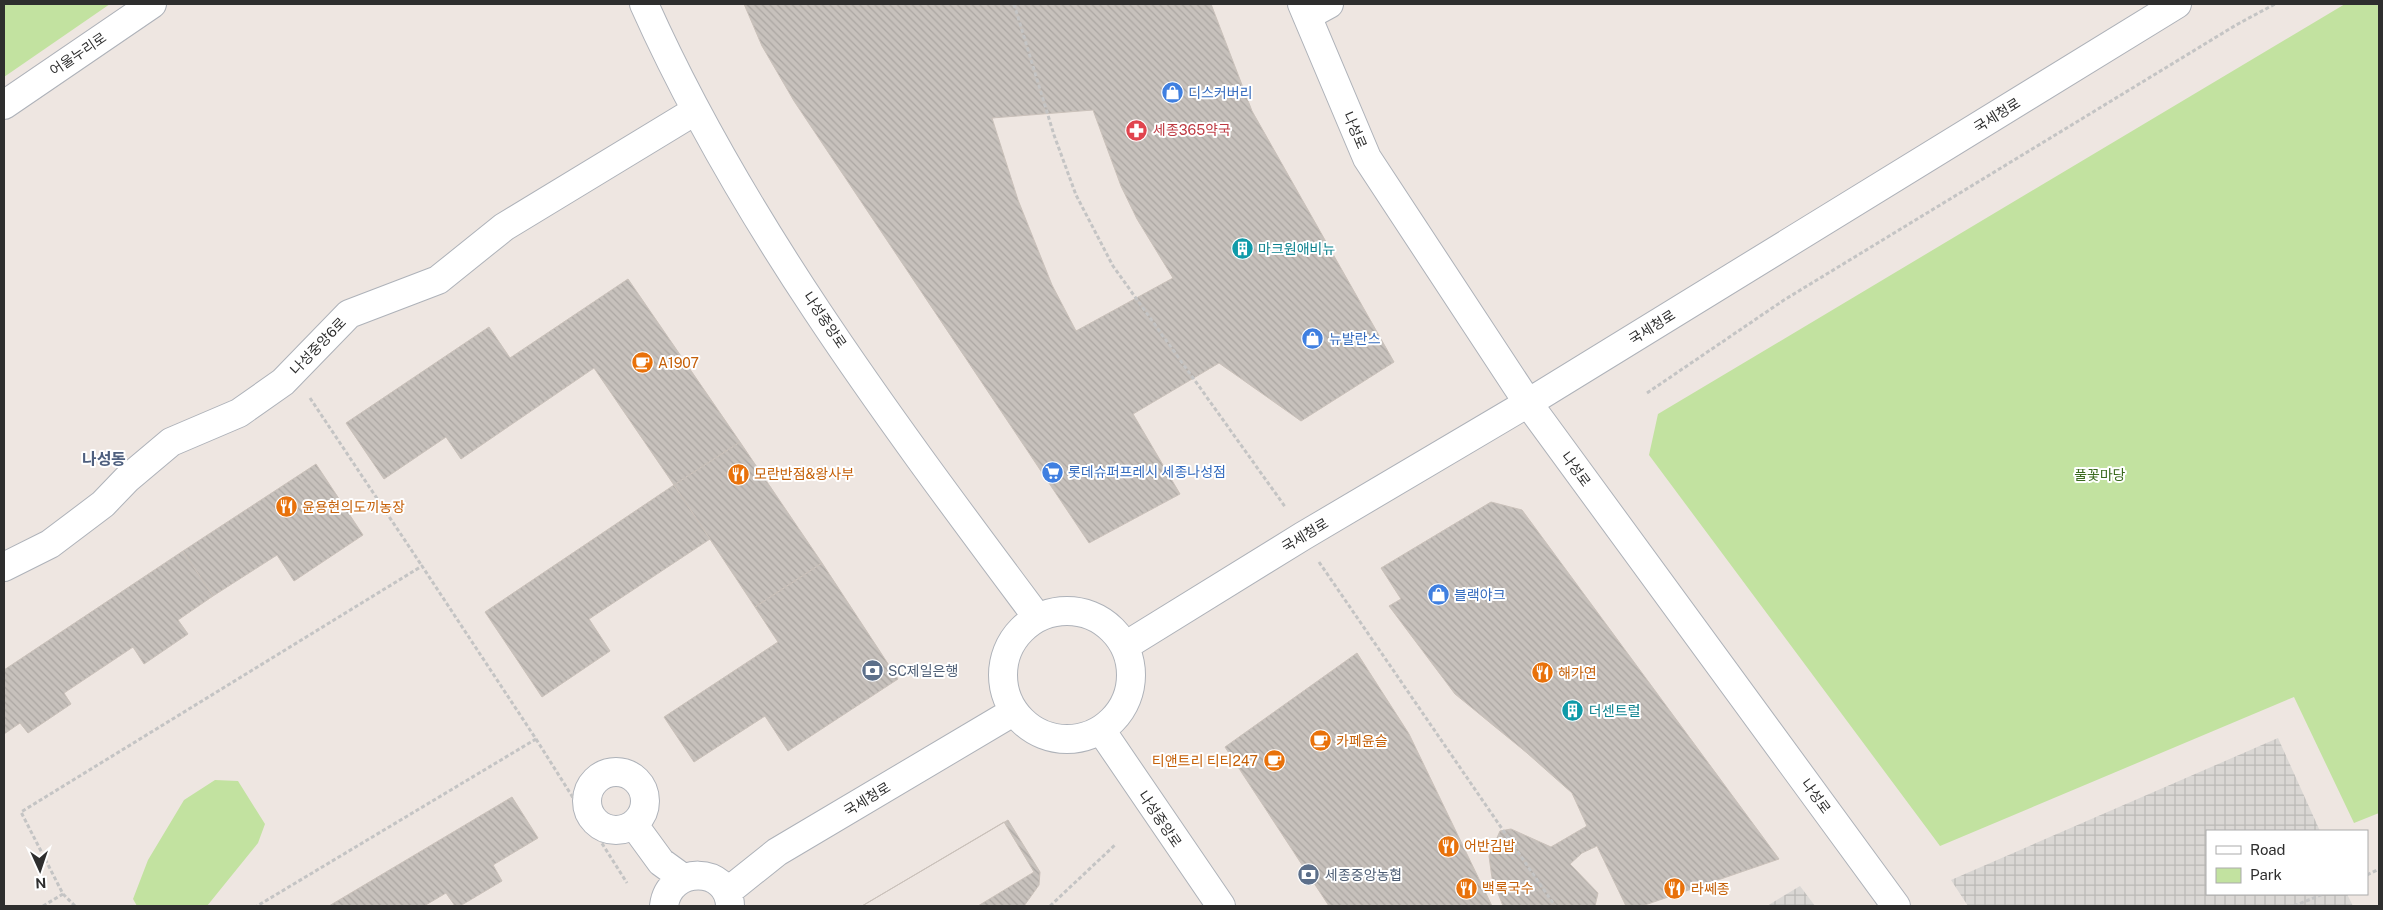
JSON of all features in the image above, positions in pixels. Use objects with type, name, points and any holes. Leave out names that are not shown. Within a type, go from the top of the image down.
[{"type":"street","name":"어울누리로","points":[[4,105],[152,4]]},
{"type":"street","name":"나성중앙로","points":[[644,4],[695,111],[793,273],[884,410],[1037,618]]},
{"type":"street","name":"국세청로","points":[[1125,646],[1303,536],[1528,403],[2177,4]]},
{"type":"street","name":"나성로","points":[[1313,8],[1367,158],[1528,403],[1896,906]]},
{"type":"street","name":"나성중앙6로","points":[[4,567],[50,544],[103,504],[127,479],[171,442],[239,413],[283,382],[349,314],[438,280],[504,227],[695,111]]},
{"type":"street","points":[[1056,611],[1077,611],[1096,617],[1113,630],[1125,646],[1131,664],[1132,683],[1126,702],[1116,718],[1101,730],[1083,738],[1064,740],[1044,736],[1027,726],[1014,712],[1004,693],[1002,671],[1007,649],[1020,630],[1037,618],[1056,611]]},
{"type":"street","name":"국세청로","points":[[728,899],[777,852],[1014,712]]},
{"type":"street","name":"나성중앙로","points":[[1101,730],[1221,906]]},
{"type":"street","points":[[634,825],[661,862],[683,878]]},
{"type":"street","points":[[664,906],[670,889],[683,878],[699,875],[720,883],[728,899]]},
{"type":"path","points":[[1014,4],[1054,135],[1076,196],[1119,274],[1276,492]]},
{"type":"path","points":[[1647,393],[1784,300],[2228,30],[2275,4]]},
{"type":"path","points":[[306,392],[536,739],[627,883]]},
{"type":"path","points":[[75,906],[63,894],[21,812],[422,566]]},
{"type":"path","points":[[1334,587],[1555,906]]},
{"type":"path","points":[[257,906],[536,739]]},
{"type":"path","points":[[1050,906],[1116,844]]},
{"type":"path","points":[[43,906],[63,894]]},
{"type":"path","points":[[2294,906],[2321,895]]},
{"type":"green space","points":[[4,4],[110,4],[4,77]]},
{"type":"green space","name":"풀꽃마당","points":[[2345,4],[2379,4],[2379,813],[2354,823],[2294,697],[1940,846],[1649,455],[1658,414]]},
{"type":"green space","points":[[215,780],[238,781],[265,824],[258,843],[207,906],[137,906],[133,899],[148,860],[184,800]]},
{"type":"shaded area","points":[[2278,738],[2320,830],[2206,830],[2206,895],[2348,895],[2353,906],[1968,906],[1951,880]]},
{"type":"shaded area","points":[[1800,886],[1815,906],[1767,906]]},
{"type":"building","name":"마크원애비뉴","points":[[744,4],[1211,4],[1252,111],[1394,362],[1301,421],[1219,363],[1133,414],[1180,494],[1089,543],[794,101],[762,46]],"holes":[[[1093,110],[1121,186],[1137,219],[1173,278],[1076,331],[1052,285],[1018,200],[992,118]]]},
{"type":"building","points":[[628,279],[740,442],[674,485],[594,368],[461,459],[446,437],[384,479],[346,423],[489,327],[510,358]]},
{"type":"building","points":[[740,442],[822,563],[755,607],[674,485]]},
{"type":"building","points":[[316,464],[363,535],[294,581],[277,555],[213,596],[183,551]]},
{"type":"building","points":[[674,485],[710,539],[589,619],[610,651],[542,697],[485,612]]},
{"type":"building","name":"더센트럴","points":[[1491,502],[1522,510],[1779,859],[1642,906],[1626,906],[1597,846],[1582,853],[1570,864],[1598,893],[1595,906],[1503,906],[1492,878],[1489,856],[1500,831],[1511,829],[1551,847],[1587,826],[1572,793],[1455,694],[1389,606],[1401,599],[1381,568]]},
{"type":"building","points":[[183,551],[213,596],[178,620],[188,634],[144,664],[133,647],[64,693],[71,704],[28,733],[20,723],[4,734],[4,670]]},
{"type":"building","points":[[822,563],[898,679],[788,751],[765,716],[694,762],[664,717],[778,642],[755,607]]},
{"type":"building","points":[[1357,653],[1409,734],[1492,906],[1329,906],[1225,747]]},
{"type":"building","points":[[512,797],[538,838],[493,865],[502,881],[460,906],[455,906],[446,893],[424,906],[329,906]]},
{"type":"building","points":[[1008,820],[1040,872],[1039,885],[1024,906],[862,906]]},
{"type":"building","points":[[1004,822],[1034,872],[978,906],[862,906]]},
{"type":"place","name":"디스커버리","points":[[1172,93]]},
{"type":"place","name":"세종365약국","points":[[1137,130]]},
{"type":"place","name":"마크원애비뉴","points":[[1242,249]]},
{"type":"place","name":"뉴발란스","points":[[1313,339]]},
{"type":"place","name":"A1907","points":[[642,363]]},
{"type":"place","name":"롯데슈퍼프레시 세종나성점","points":[[1052,472]]},
{"type":"place","name":"모란반점&왕사부","points":[[738,474]]},
{"type":"place","name":"윤용현의도끼농장","points":[[286,507]]},
{"type":"place","name":"블랙야크","points":[[1438,595]]},
{"type":"place","name":"SC제일은행","points":[[872,671]]},
{"type":"place","name":"해가연","points":[[1542,673]]},
{"type":"place","name":"더센트럴","points":[[1573,711]]},
{"type":"place","name":"카페윤슬","points":[[1320,741]]},
{"type":"place","name":"티앤트리 티티247","points":[[1274,761]]},
{"type":"place","name":"어반김밥","points":[[1448,846]]},
{"type":"place","name":"세종중앙농협","points":[[1309,875]]},
{"type":"place","name":"백록국수","points":[[1466,888]]},
{"type":"place","name":"라쎄종","points":[[1675,889]]},
{"type":"district","name":"나성동","points":[[104,459]]}]
